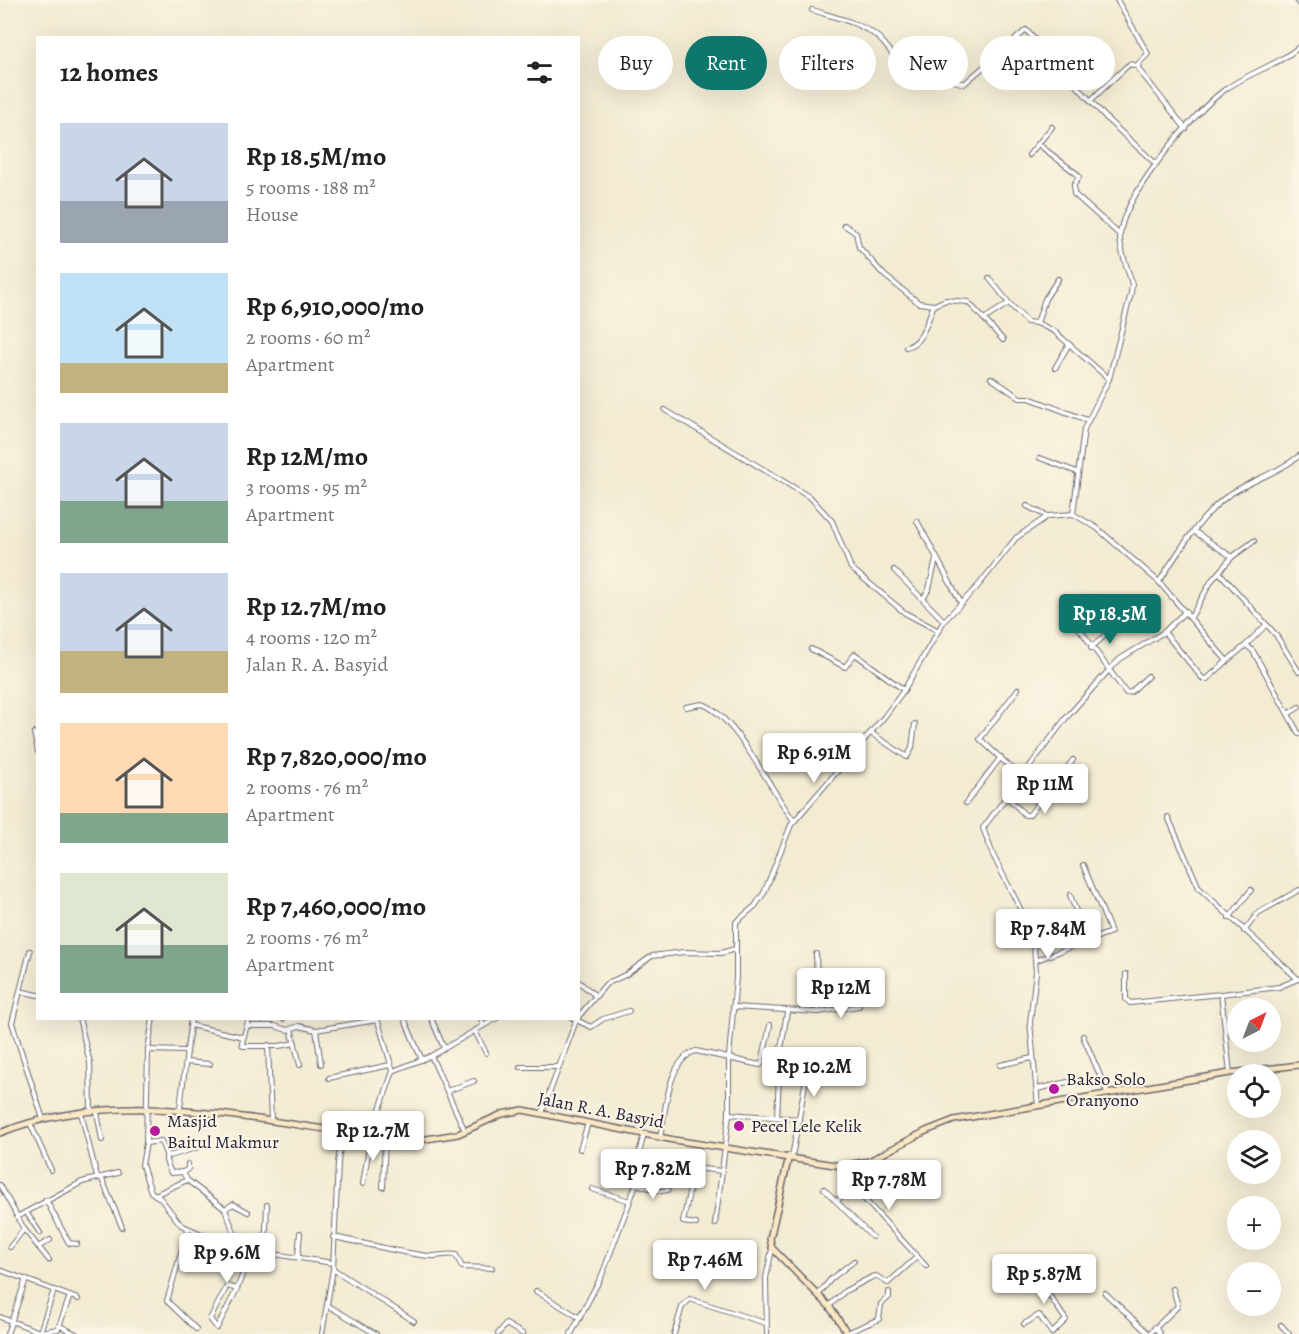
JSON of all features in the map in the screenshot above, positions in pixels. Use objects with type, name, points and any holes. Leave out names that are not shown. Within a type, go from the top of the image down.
[{"type":"main road","name":"Jalan R. A. Basyid","points":[[1281,1067],[1299,1065]]},
{"type":"main road","name":"Jalan R. A. Basyid","points":[[0,1133],[30,1122],[81,1113],[180,1108],[420,1140],[465,1131],[502,1114],[524,1110],[660,1137],[841,1166],[869,1161],[940,1124],[1227,1074]]},
{"type":"main road","points":[[790,1157],[770,1239],[772,1248],[829,1306],[847,1332]]},
{"type":"street","points":[[1117,0],[1148,54],[1138,66]]},
{"type":"street","points":[[1297,0],[1299,4]]},
{"type":"street","points":[[812,10],[858,23],[879,37],[907,73],[919,81],[931,84],[948,78],[964,84],[1026,30],[1090,101],[1155,162]]},
{"type":"street","points":[[1120,235],[1141,185],[1155,162],[1221,92],[1241,78],[1280,61],[1299,47]]},
{"type":"street","points":[[1090,101],[1130,64],[1138,66],[1186,129]]},
{"type":"street","points":[[1029,155],[1052,127]]},
{"type":"street","points":[[1038,144],[1077,174],[1079,177],[1074,185],[1074,194],[1120,235],[1131,293],[1109,379],[1087,420],[1077,472],[1073,514]]},
{"type":"street","points":[[844,225],[856,234],[859,247],[884,275],[919,303],[934,305],[946,300],[968,302],[1003,340]]},
{"type":"street","points":[[988,278],[1027,322],[1037,323],[1054,331],[1109,379]]},
{"type":"street","points":[[1037,323],[1045,299],[1058,279]]},
{"type":"street","points":[[984,319],[1009,303]]},
{"type":"street","points":[[906,347],[914,346],[920,339],[934,305]]},
{"type":"street","points":[[1055,368],[1069,344]]},
{"type":"street","points":[[991,378],[1020,398],[1029,398],[1087,420]]},
{"type":"street","points":[[665,410],[811,498],[832,521],[851,568],[905,613],[937,630]]},
{"type":"street","points":[[1159,582],[1195,532],[1226,496],[1273,473],[1299,456]]},
{"type":"street","points":[[1040,458],[1077,472]]},
{"type":"street","points":[[1027,506],[1048,516]]},
{"type":"street","points":[[715,1224],[729,1114],[729,1056],[736,978],[736,922],[755,906],[764,893],[794,821],[871,733],[904,690],[937,630],[978,586],[1016,538],[1048,516],[1073,514],[1097,528],[1159,582],[1227,661]]},
{"type":"street","points":[[917,521],[961,603]]},
{"type":"street","points":[[1195,532],[1232,557]]},
{"type":"street","points":[[1191,617],[1219,572],[1232,557],[1254,541]]},
{"type":"street","points":[[923,599],[929,589],[937,558]]},
{"type":"street","points":[[894,570],[944,621]]},
{"type":"street","points":[[1219,572],[1283,644],[1299,672]]},
{"type":"street","points":[[1038,1106],[1030,1022],[1037,960],[1033,934],[983,834],[985,822],[1071,712],[1109,670],[1120,659],[1164,632],[1186,611]]},
{"type":"street","points":[[1164,632],[1203,679],[1207,679],[1266,625]]},
{"type":"street","points":[[1091,648],[1114,627]]},
{"type":"street","points":[[1079,628],[1091,648],[1127,693],[1148,676]]},
{"type":"street","points":[[1246,645],[1257,656],[1299,734]]},
{"type":"street","points":[[811,649],[844,667],[855,654],[904,690]]},
{"type":"street","points":[[1018,689],[981,736],[982,742],[1021,777]]},
{"type":"street","points":[[686,707],[702,704],[722,716],[748,749],[794,821]]},
{"type":"street","points":[[1288,714],[1299,706]]},
{"type":"street","points":[[871,733],[907,757],[912,748],[915,723]]},
{"type":"street","points":[[34,733],[36,742]]},
{"type":"street","points":[[966,803],[1001,758]]},
{"type":"street","points":[[1006,796],[1025,815],[1029,815],[1073,760]]},
{"type":"street","points":[[1126,974],[1126,999],[1130,1003],[1279,987],[1299,980],[1229,918],[1196,883],[1168,817]]},
{"type":"street","points":[[1037,960],[1112,931],[1083,865]]},
{"type":"street","points":[[1229,918],[1251,890]]},
{"type":"street","points":[[1244,931],[1258,913],[1299,890]]},
{"type":"street","points":[[1070,895],[1087,940]]},
{"type":"street","points":[[580,1014],[606,984],[627,974],[652,956],[684,952],[721,953],[735,949]]},
{"type":"street","points":[[30,951],[12,1023],[43,1119]]},
{"type":"street","points":[[816,954],[818,1012]]},
{"type":"street","points":[[580,983],[596,996]]},
{"type":"street","points":[[20,991],[36,994]]},
{"type":"street","points":[[1221,994],[1229,1064]]},
{"type":"street","points":[[733,1007],[818,1012],[859,1006]]},
{"type":"street","points":[[579,1020],[591,1027],[603,1019],[629,1011]]},
{"type":"street","points":[[777,1117],[780,1055],[788,1012]]},
{"type":"street","points":[[80,1020],[90,1064],[94,1112],[102,1140]]},
{"type":"street","points":[[153,1020],[148,1050],[146,1143],[142,1169],[148,1187],[154,1196],[160,1198],[177,1222],[188,1229],[241,1249],[333,1263]]},
{"type":"street","points":[[180,1108],[191,1020]]},
{"type":"street","points":[[248,1020],[243,1037],[243,1046],[295,1043]]},
{"type":"street","points":[[247,1026],[291,1029],[299,1026],[316,1030],[371,1020]]},
{"type":"street","points":[[363,1184],[371,1135],[393,1071],[377,1020]]},
{"type":"street","points":[[405,1020],[422,1060]]},
{"type":"street","points":[[432,1020],[444,1048]]},
{"type":"street","points":[[482,1020],[483,1026]]},
{"type":"street","points":[[393,1071],[431,1056],[494,1020]]},
{"type":"street","points":[[542,1113],[575,1020]]},
{"type":"street","points":[[190,1025],[243,1037]]},
{"type":"street","points":[[660,1137],[674,1075],[685,1058],[696,1051],[761,1064],[770,1025]]},
{"type":"street","points":[[291,1029],[300,1065]]},
{"type":"street","points":[[316,1030],[321,1064]]},
{"type":"street","points":[[475,1031],[486,1053]]},
{"type":"street","points":[[1083,1036],[1108,1094]]},
{"type":"street","points":[[268,1045],[271,1121]]},
{"type":"street","points":[[148,1050],[186,1051]]},
{"type":"street","points":[[431,1056],[465,1131]]},
{"type":"street","points":[[1000,1065],[1032,1058]]},
{"type":"street","points":[[186,1062],[210,1064]]},
{"type":"street","points":[[328,1078],[390,1065]]},
{"type":"street","points":[[520,1067],[559,1067]]},
{"type":"street","points":[[790,1157],[807,1072]]},
{"type":"street","points":[[447,1091],[474,1081]]},
{"type":"street","points":[[1037,1089],[1068,1082]]},
{"type":"street","points":[[81,1113],[99,1177],[122,1227]]},
{"type":"street","points":[[729,1114],[799,1119]]},
{"type":"street","points":[[30,1122],[51,1170]]},
{"type":"street","points":[[580,1149],[588,1122]]},
{"type":"street","points":[[322,1334],[333,1269],[333,1237],[342,1131]]},
{"type":"street","points":[[571,1334],[602,1275],[630,1201],[636,1184],[636,1165],[644,1134]]},
{"type":"street","points":[[383,1187],[385,1137]]},
{"type":"street","points":[[146,1143],[161,1141],[171,1173],[183,1172],[188,1169],[188,1164]]},
{"type":"street","points":[[166,1154],[176,1154],[199,1147]]},
{"type":"street","points":[[841,1166],[853,1187],[926,1266]]},
{"type":"street","points":[[696,1224],[683,1221],[693,1170],[722,1171]]},
{"type":"street","points":[[183,1172],[187,1179],[225,1209],[241,1249]]},
{"type":"street","points":[[17,1217],[46,1200],[99,1177],[118,1173]]},
{"type":"street","points":[[154,1196],[187,1179]]},
{"type":"street","points":[[636,1184],[661,1191],[668,1190]]},
{"type":"street","points":[[0,1185],[24,1229],[49,1260]]},
{"type":"street","points":[[837,1201],[853,1187]]},
{"type":"street","points":[[592,1189],[630,1201]]},
{"type":"street","points":[[824,1189],[872,1237]]},
{"type":"street","points":[[46,1200],[69,1242],[76,1244]]},
{"type":"street","points":[[225,1209],[233,1204],[248,1212]]},
{"type":"street","points":[[265,1252],[267,1205]]},
{"type":"street","points":[[26,1212],[40,1233]]},
{"type":"street","points":[[10,1247],[24,1229]]},
{"type":"street","points":[[188,1229],[167,1301],[196,1329]]},
{"type":"street","points":[[298,1257],[300,1233]]},
{"type":"street","points":[[333,1237],[373,1243],[407,1253],[432,1256],[445,1253],[456,1255],[462,1267],[492,1268]]},
{"type":"street","points":[[38,1247],[50,1240]]},
{"type":"street","points":[[767,1334],[765,1323],[766,1278],[772,1248]]},
{"type":"street","points":[[237,1289],[227,1286],[210,1319],[217,1328],[220,1327],[237,1289],[252,1251]]},
{"type":"street","points":[[829,1306],[845,1291],[874,1276],[888,1283],[917,1257]]},
{"type":"street","points":[[818,1295],[831,1279],[854,1261]]},
{"type":"street","points":[[333,1269],[414,1321]]},
{"type":"street","points":[[0,1270],[78,1299]]},
{"type":"street","points":[[7,1334],[26,1280]]},
{"type":"street","points":[[1024,1323],[1039,1315],[1052,1333],[1066,1320],[1043,1286]]},
{"type":"street","points":[[1106,1293],[1149,1334],[1178,1306],[1173,1289]]},
{"type":"street","points":[[40,1332],[54,1290]]},
{"type":"street","points":[[536,1291],[580,1318]]},
{"type":"street","points":[[838,1334],[879,1319],[881,1304],[889,1296],[889,1292]]},
{"type":"street","points":[[0,1317],[40,1332],[57,1330],[70,1296]]},
{"type":"street","points":[[674,1334],[682,1307],[690,1299],[765,1323]]},
{"type":"street","points":[[327,1305],[376,1334]]},
{"type":"street","points":[[498,1334],[507,1324],[523,1334]]},
{"type":"street","points":[[1281,1325],[1289,1334]]},
{"type":"street","points":[[60,1326],[76,1334]]},
{"type":"street","points":[[1155,1328],[1160,1334]]},
{"type":"place","name":"Bakso Solo Oranyono","points":[[1054,1089]]},
{"type":"place","name":"Pecel Lele Kelik","points":[[739,1126]]},
{"type":"place","name":"Masjid Baitul Makmur","points":[[155,1131]]}]
